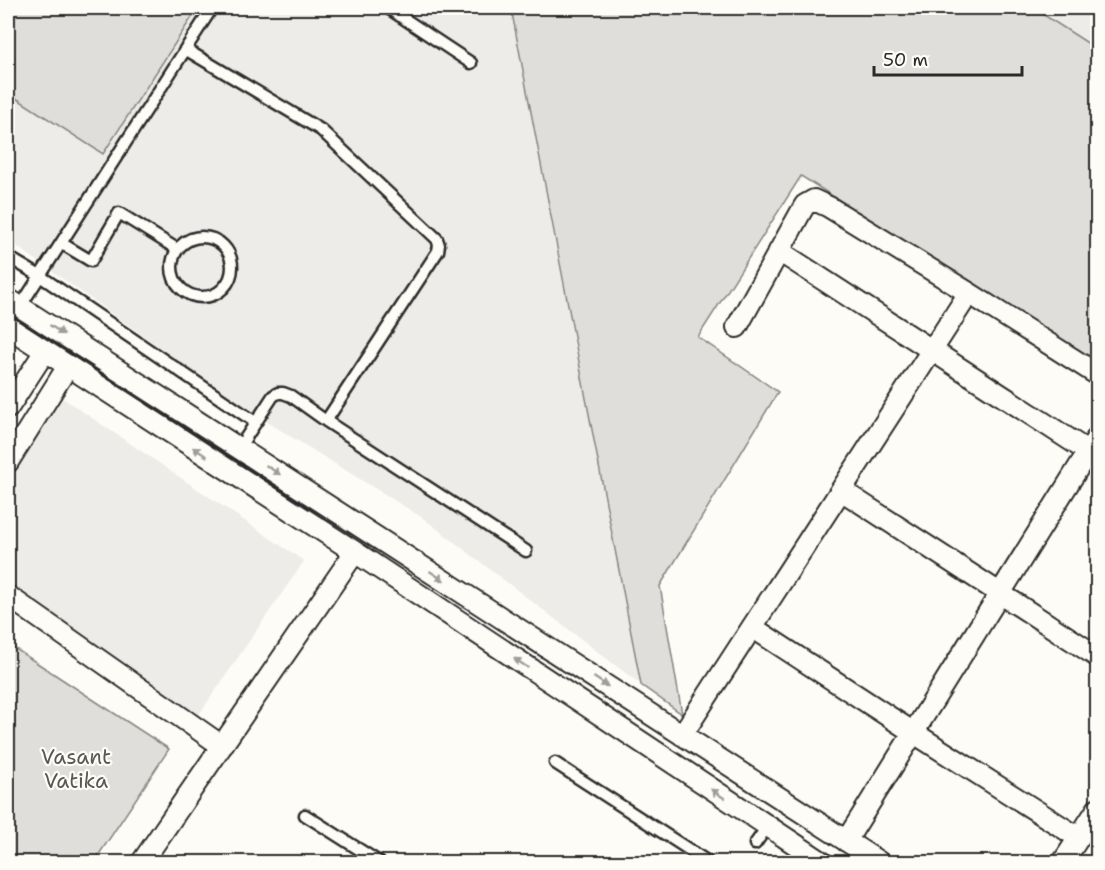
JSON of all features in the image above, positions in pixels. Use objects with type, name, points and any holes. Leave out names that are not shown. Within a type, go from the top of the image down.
[{"type":"street","points":[[737,327],[805,205],[814,200],[969,293],[1098,375]]},
{"type":"street","points":[[779,251],[932,350],[1094,449],[1000,593],[846,841]]},
{"type":"street","points":[[682,735],[969,293]]},
{"type":"street","points":[[14,303],[879,862]]},
{"type":"street","points":[[8,327],[355,552],[822,862]]},
{"type":"street","points":[[8,408],[45,351]]},
{"type":"street","points":[[8,462],[68,366]]},
{"type":"street","points":[[841,490],[1098,657]]},
{"type":"street","points":[[142,862],[355,552]]},
{"type":"street","points":[[8,596],[222,746]]},
{"type":"street","points":[[752,627],[1079,837]]},
{"type":"street","points":[[767,827],[778,797]]},
{"type":"street","points":[[1063,862],[1098,808]]},
{"type":"lane","points":[[14,303],[40,276],[212,8]]},
{"type":"lane","points":[[388,8],[471,63]]},
{"type":"lane","points":[[185,49],[321,130],[438,239],[438,250],[326,421]]},
{"type":"lane","points":[[61,243],[91,261],[119,213],[177,249]]},
{"type":"lane","points":[[194,237],[215,239],[223,245],[232,263],[232,274],[228,283],[213,296],[194,296],[185,292],[178,286],[171,267],[177,249],[194,237]]},
{"type":"lane","points":[[8,257],[40,276],[255,422]]},
{"type":"lane","points":[[238,448],[273,396],[284,393],[526,551]]},
{"type":"lane","points":[[555,762],[708,862]]},
{"type":"lane","points":[[305,815],[379,862]]},
{"type":"lane","points":[[755,844],[767,827]]},
{"type":"shaded area","points":[[8,8],[510,8],[640,684],[423,518],[246,409],[8,240]]},
{"type":"shaded area","points":[[1033,8],[1097,8],[1097,49]]},
{"type":"shaded area","points":[[58,395],[304,561],[198,716],[8,587],[8,469]]},
{"type":"green space","points":[[8,8],[198,8],[103,154],[8,93]]},
{"type":"green space","points":[[511,8],[1033,8],[1097,49],[1097,362],[801,176],[698,337],[778,392],[660,586],[682,714],[641,685]]},
{"type":"green space","name":"Vasant Vatika","points":[[8,644],[169,749],[94,862],[8,862]]}]
